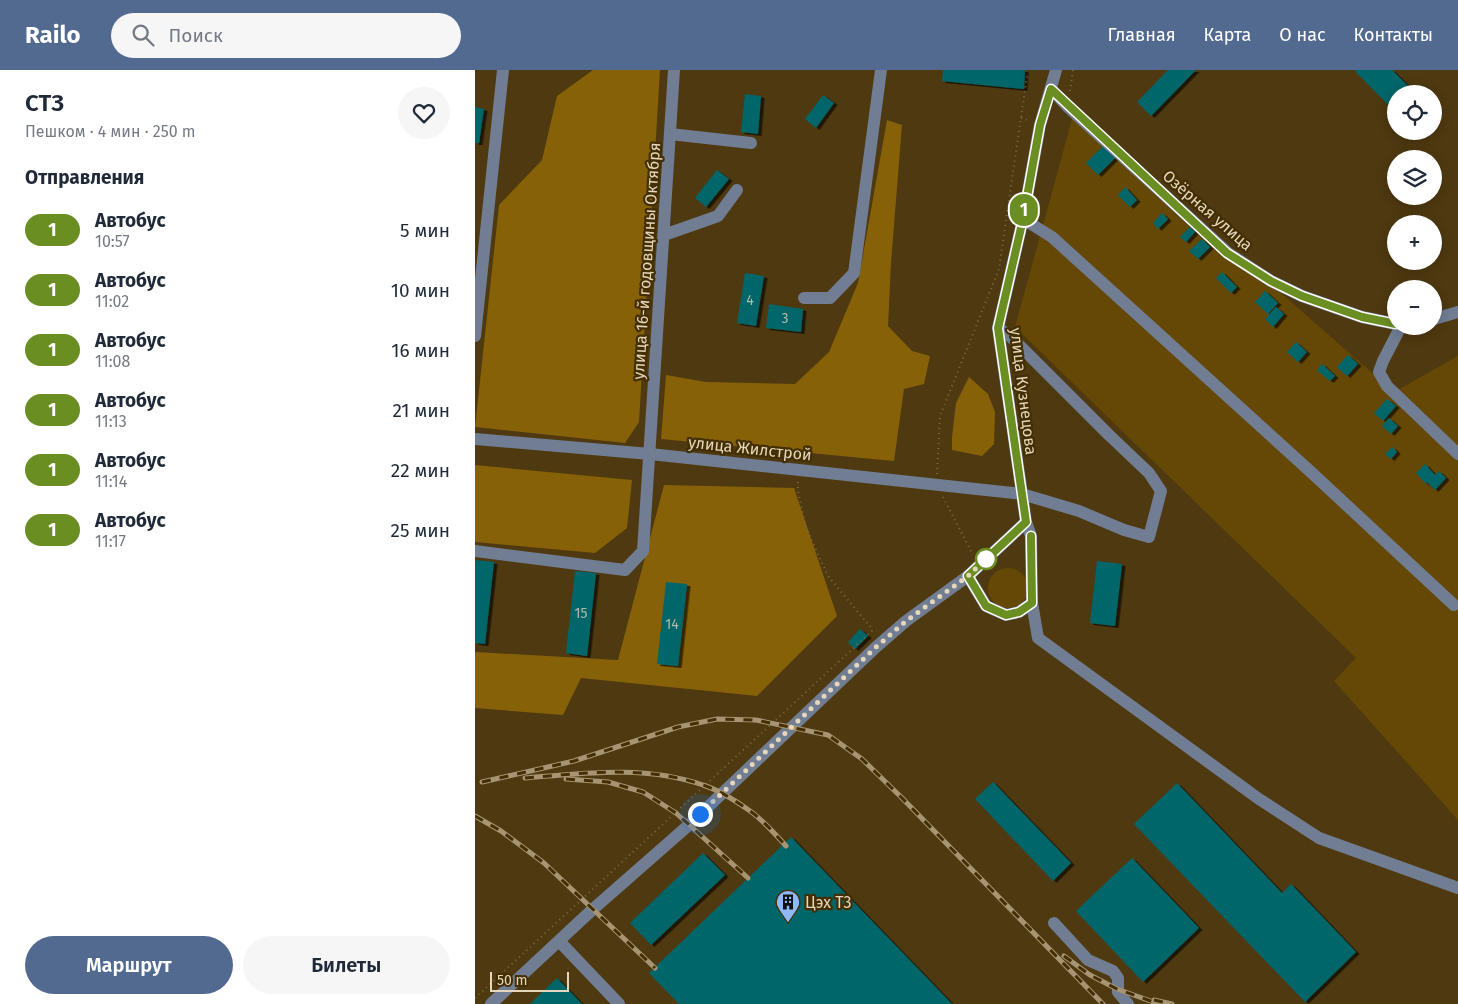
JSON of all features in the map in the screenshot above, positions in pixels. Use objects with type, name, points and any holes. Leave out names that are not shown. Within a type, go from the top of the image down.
[{"type":"street","points":[[475,336],[503,70]]},
{"type":"street","name":"улица 16-й годовщины Октября","points":[[475,551],[625,570],[643,551],[674,70]]},
{"type":"street","points":[[804,298],[830,298],[854,273],[881,70]]},
{"type":"street","name":"улица Кузнецова","points":[[1057,70],[1040,125],[1023,219],[998,328],[1026,522],[1031,536],[1032,603],[1038,638],[1259,800],[1319,838],[1458,888]]},
{"type":"street","name":"Озёрная улица","points":[[1051,89],[1227,253],[1255,272],[1302,296],[1362,317],[1387,322]]},
{"type":"street","points":[[670,134],[751,143]]},
{"type":"street","points":[[664,235],[717,216],[737,190]]},
{"type":"street","points":[[1023,219],[1059,244],[1305,466],[1453,605]]},
{"type":"street","points":[[1442,317],[1458,312]]},
{"type":"street","name":"улица Жилстрой","points":[[475,440],[650,454],[1022,494],[1079,511],[1123,530],[1149,537],[1161,491],[1149,473],[1009,335],[998,328]]},
{"type":"street","points":[[1396,335],[1379,372],[1387,386],[1458,454]]},
{"type":"street","points":[[491,1004],[689,824],[875,648],[906,621],[968,576],[1026,522]]},
{"type":"street","points":[[968,576],[986,606],[1006,615],[1019,612],[1032,603]]},
{"type":"street","points":[[1054,923],[1088,960],[1113,971],[1118,978],[1119,992],[1128,1004]]},
{"type":"street","points":[[559,941],[619,1004]]},
{"type":"path","points":[[974,558],[936,485],[940,416],[999,269],[1027,76]]},
{"type":"path","points":[[799,469],[798,491],[805,528],[828,576],[873,630],[878,631]]},
{"type":"path","points":[[475,998],[873,630]]},
{"type":"shaded area","points":[[593,70],[660,70],[639,422],[625,443],[475,427],[499,205],[542,160],[557,96]]},
{"type":"shaded area","points":[[1074,112],[1394,392],[1458,356],[1458,820],[1334,681],[1356,658],[1015,327]]},
{"type":"shaded area","points":[[887,120],[902,125],[888,326],[912,351],[930,356],[924,384],[904,389],[894,461],[661,439],[666,375],[706,382],[795,384],[829,352],[858,283]]},
{"type":"shaded area","points":[[969,377],[988,394],[995,412],[994,444],[982,456],[952,450],[956,403]]},
{"type":"shaded area","points":[[475,465],[632,480],[627,528],[595,553],[475,542]]},
{"type":"shaded area","points":[[664,485],[794,488],[837,616],[757,696],[581,678],[563,715],[475,708],[475,652],[618,660]]},
{"type":"shaded area","points":[[1008,568],[1022,574],[1028,588],[1022,602],[1008,608],[994,602],[988,588],[994,574]]},
{"type":"building","points":[[943,70],[1025,70],[1024,89],[942,81]]},
{"type":"building","points":[[1168,70],[1196,70],[1151,116],[1137,102]]},
{"type":"building","points":[[1392,70],[1407,85],[1387,85],[1387,104],[1355,71]]},
{"type":"building","points":[[745,94],[761,96],[758,134],[741,132]]},
{"type":"building","points":[[823,95],[834,103],[816,128],[805,119]]},
{"type":"building","points":[[475,107],[484,109],[479,143],[475,143]]},
{"type":"building","points":[[1103,146],[1115,158],[1098,175],[1086,163]]},
{"type":"building","points":[[717,170],[729,179],[706,207],[695,198]]},
{"type":"building","points":[[1125,187],[1137,200],[1130,207],[1118,195]]},
{"type":"building","points":[[1162,213],[1168,219],[1158,229],[1153,223]]},
{"type":"building","points":[[1190,227],[1195,232],[1186,242],[1180,237]]},
{"type":"building","points":[[1202,239],[1210,247],[1198,259],[1189,251]]},
{"type":"building","points":[[1222,272],[1237,287],[1231,293],[1216,278]]},
{"type":"building","points":[[745,273],[764,276],[756,326],[737,323]]},
{"type":"building","points":[[1265,291],[1278,303],[1268,314],[1255,302]]},
{"type":"building","points":[[769,304],[803,309],[801,332],[766,328]]},
{"type":"building","points":[[1276,307],[1284,314],[1273,327],[1265,319]]},
{"type":"building","points":[[1296,342],[1307,352],[1298,362],[1287,352]]},
{"type":"building","points":[[1348,355],[1358,364],[1347,376],[1337,367]]},
{"type":"building","points":[[1322,364],[1335,376],[1330,381],[1317,370]]},
{"type":"building","points":[[1387,399],[1396,406],[1383,421],[1374,413]]},
{"type":"building","points":[[1389,418],[1398,426],[1391,434],[1382,426]]},
{"type":"building","points":[[1392,447],[1397,452],[1391,459],[1385,454]]},
{"type":"building","points":[[1425,464],[1435,475],[1439,471],[1446,478],[1435,490],[1427,482],[1426,484],[1416,473]]},
{"type":"building","points":[[475,560],[494,562],[485,644],[475,643]]},
{"type":"building","points":[[1097,561],[1122,564],[1115,626],[1090,623]]},
{"type":"building","points":[[575,571],[596,573],[587,656],[566,653]]},
{"type":"building","points":[[666,582],[687,584],[678,666],[657,664]]},
{"type":"building","points":[[860,629],[868,636],[855,649],[848,642]]},
{"type":"building","points":[[993,782],[1071,863],[1053,881],[975,799]]},
{"type":"building","points":[[1177,783],[1282,893],[1291,884],[1356,952],[1305,1002],[1134,824]]},
{"type":"building","name":"Цэх Т3","points":[[791,837],[952,1004],[679,1004],[649,973]]},
{"type":"building","points":[[703,853],[725,875],[651,945],[630,923]]},
{"type":"building","points":[[1132,858],[1199,928],[1143,982],[1076,911]]},
{"type":"building","points":[[557,978],[582,1004],[530,1004]]},
{"type":"railway","points":[[482,782],[574,761],[678,727],[717,719],[756,720],[828,735],[862,759],[902,798],[1103,1004]]},
{"type":"railway","points":[[525,778],[615,772],[659,775],[681,779],[709,787],[739,803],[769,827],[786,846]]},
{"type":"railway","points":[[566,779],[608,782],[643,792],[676,813],[748,878]]},
{"type":"railway","points":[[475,816],[501,831],[544,863],[655,968]]},
{"type":"railway","points":[[1064,956],[1090,975],[1117,989],[1159,1004]]},
{"type":"railway","points":[[1154,1000],[1172,1004]]},
{"type":"bus line","name":"1","points":[[1031,536],[1032,603],[1019,612],[1006,615],[986,606],[968,576],[1026,522],[998,328],[1023,219],[1040,125],[1051,89],[1067,106],[1227,253],[1255,272],[1302,296],[1362,317],[1387,322]]},
{"type":"place","name":"Цэх Т3","points":[[788,923]]},
{"type":"route","points":[[700,814],[875,648],[906,621],[968,576],[991,554],[986,559]]}]
